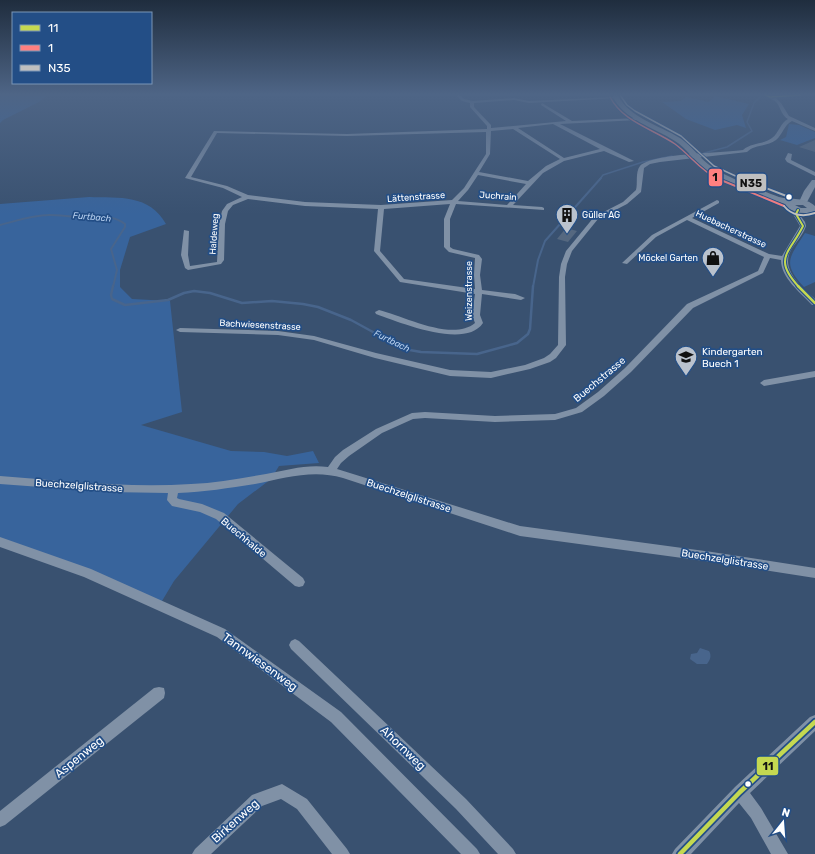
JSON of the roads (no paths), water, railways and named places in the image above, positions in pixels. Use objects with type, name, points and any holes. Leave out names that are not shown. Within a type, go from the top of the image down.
[{"type":"main road","points":[[668,135],[679,141],[713,171],[743,185],[790,202],[803,202],[811,206],[813,211],[798,210],[789,205],[790,202]]},
{"type":"street","name":"Lättenstrasse","points":[[214,135],[188,178],[219,185],[247,197],[305,204],[381,207],[454,202],[466,190],[488,154],[490,135]]},
{"type":"street","name":"Lättenstrasse","points":[[341,135],[351,135]]},
{"type":"street","points":[[525,135],[564,160]]},
{"type":"street","points":[[577,135],[631,162]]},
{"type":"street","points":[[695,155],[745,151],[753,144],[772,140],[776,135]]},
{"type":"street","points":[[509,206],[540,172],[549,166],[564,160],[604,149]]},
{"type":"street","points":[[790,154],[788,159],[789,161],[815,174]]},
{"type":"street","name":"Bachwiesenstrasse","points":[[180,330],[278,333],[314,338],[375,355],[450,373],[491,375],[537,364],[553,356],[562,345],[562,277],[565,259],[573,246],[596,218],[625,202],[639,191],[641,170],[643,166],[663,160],[695,155]]},
{"type":"street","points":[[477,173],[530,183]]},
{"type":"street","points":[[803,202],[808,191],[815,182]]},
{"type":"street","name":"Haldeweg","points":[[186,231],[185,257],[188,268],[212,266],[219,263],[221,260],[223,215],[226,208],[236,201],[247,197]]},
{"type":"street","name":"Juchrain","points":[[454,202],[542,208]]},
{"type":"street","name":"Weizenstrasse","points":[[379,312],[437,330],[462,331],[474,328],[479,323],[476,315],[479,292],[477,275],[479,258],[476,256],[451,252],[447,247],[447,219],[454,202]]},
{"type":"street","name":"Huebacherstrasse","points":[[625,263],[654,236],[717,202]]},
{"type":"street","points":[[381,207],[377,251],[402,281],[515,296],[520,298]]},
{"type":"street","points":[[798,210],[796,214],[802,222],[802,229],[785,258],[785,265],[792,279],[815,302]]},
{"type":"street","name":"Huebacherstrasse","points":[[687,218],[768,256]]},
{"type":"street","points":[[768,256],[785,258]]},
{"type":"street","name":"Buechstrasse","points":[[331,470],[338,460],[346,453],[365,442],[379,431],[412,416],[425,415],[495,419],[555,417],[579,410],[601,394],[628,370],[690,306],[761,272],[768,256]]},
{"type":"street","points":[[764,383],[815,374]]},
{"type":"street","name":"Buechzelglistrasse","points":[[0,480],[130,489],[174,489],[237,483],[307,470],[331,470],[520,531],[674,551],[815,573]]},
{"type":"street","name":"Buechhalde","points":[[174,489],[172,500],[176,503],[202,508],[220,516],[299,582]]},
{"type":"street","name":"Tannwiesenweg","points":[[0,542],[87,573],[221,633],[336,717],[472,854]]},
{"type":"street","name":"Ahornweg","points":[[295,645],[461,804],[508,854]]},
{"type":"street","name":"Aspenweg","points":[[0,820],[159,693]]},
{"type":"street","points":[[680,854],[740,792],[815,722]]},
{"type":"street","name":"Birkenweg","points":[[200,854],[257,800],[282,791],[302,804],[342,854]]},
{"type":"street","points":[[740,792],[756,813],[780,854]]},
{"type":"waterway","name":"Furtbach","points":[[704,153],[727,147],[746,135]]},
{"type":"waterway","name":"Furtbach","points":[[600,179],[603,175],[643,162],[672,156]]},
{"type":"waterway","name":"Furtbach","points":[[533,287],[538,260],[545,241],[601,178]]},
{"type":"waterway","name":"Furtbach","points":[[0,225],[43,215],[110,217],[120,221],[125,224],[125,227],[111,249],[117,270],[113,287]]},
{"type":"waterway","name":"Furtbach","points":[[113,286],[111,295],[112,299],[125,305],[168,300],[184,293],[194,291],[210,293],[242,303],[272,301],[303,304],[318,307],[351,320],[404,349],[421,352],[477,354],[517,343],[528,334],[530,329],[533,286]]},
{"type":"place","name":"Güller AG","points":[[567,234]]},
{"type":"place","name":"Möckel Garten","points":[[713,278]]},
{"type":"place","name":"Kindergarten Buech 1","points":[[686,376]]}]
